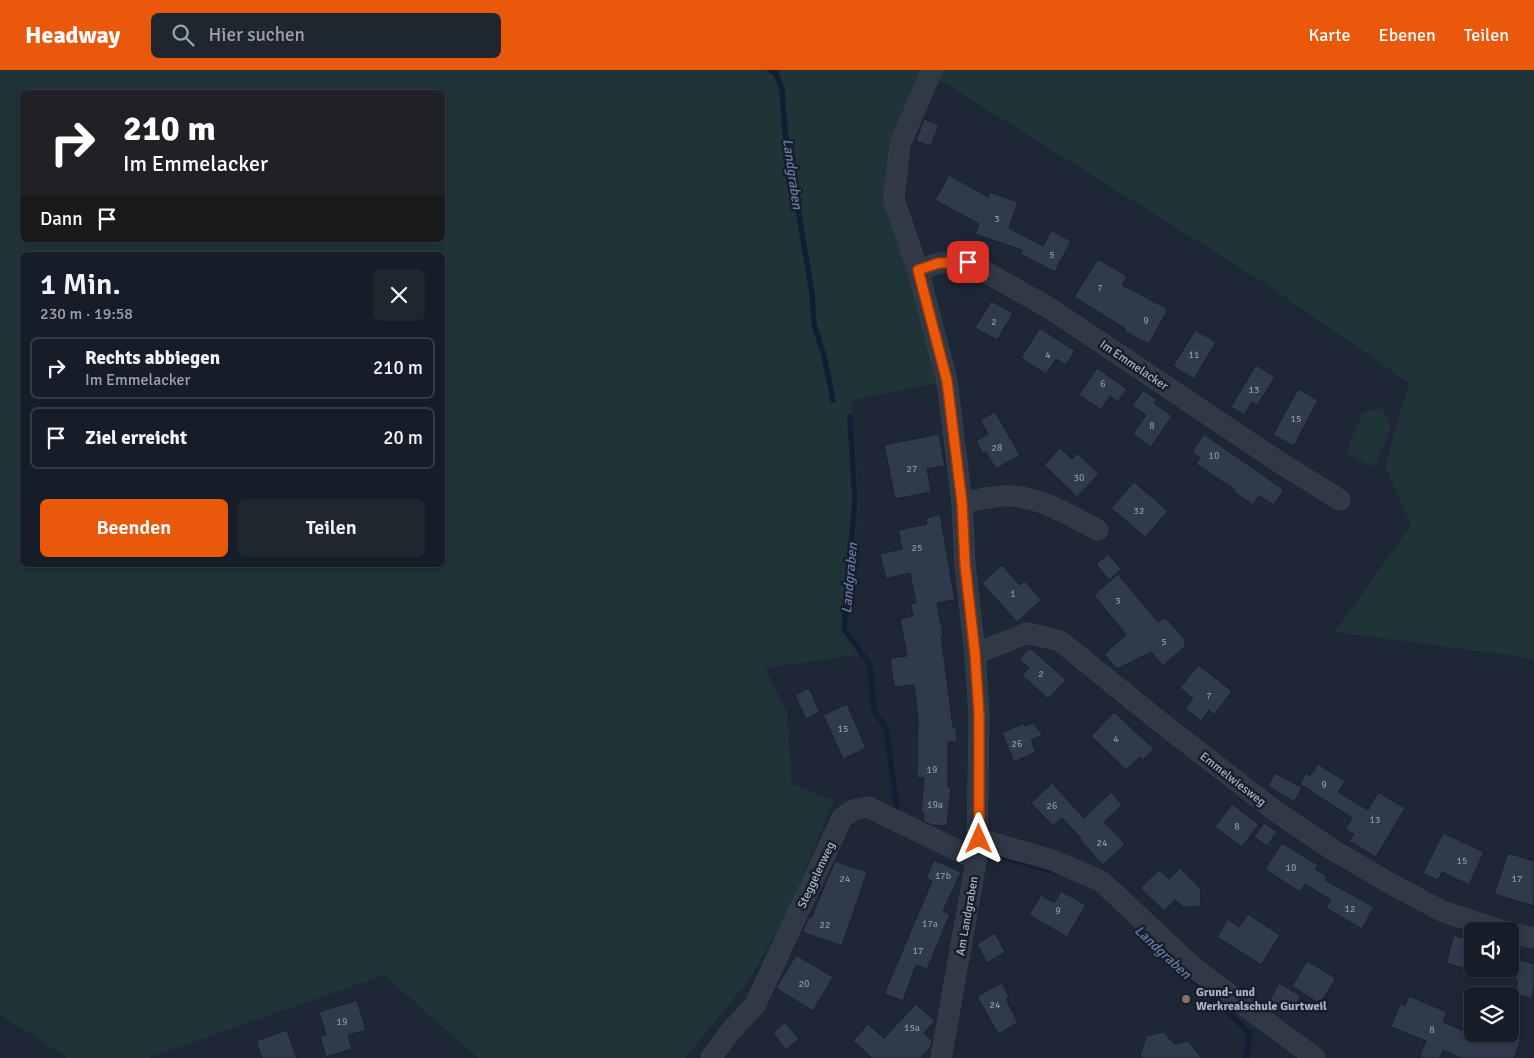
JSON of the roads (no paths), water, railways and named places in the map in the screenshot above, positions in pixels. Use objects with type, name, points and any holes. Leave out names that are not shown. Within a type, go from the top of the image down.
[{"type":"street","name":"Am Landgraben","points":[[932,70],[900,144],[894,200],[918,270],[947,381],[962,503],[965,564],[975,654],[979,715],[978,848],[941,1058]]},
{"type":"street","name":"Im Emmelacker","points":[[918,270],[939,263],[968,262],[1051,309],[1279,462],[1340,500]]},
{"type":"street","points":[[962,503],[1010,495],[1032,499],[1057,509],[1098,530]]},
{"type":"street","name":"Emmelwiesweg","points":[[975,654],[1027,633],[1060,641],[1259,798],[1333,850],[1442,911],[1476,922]]},
{"type":"street","name":"Steggelenweg","points":[[711,1058],[730,1032],[755,1005],[842,818],[853,810],[868,806],[967,855],[978,848],[1052,860],[1101,881],[1194,968],[1315,1058]]},
{"type":"street","points":[[1519,935],[1534,938]]},
{"type":"waterway","name":"Landgraben","points":[[770,70],[776,73],[782,90],[785,132],[812,293],[814,324],[824,356],[833,400]]},
{"type":"waterway","name":"Landgraben","points":[[850,417],[855,500],[844,629],[870,665],[874,711],[886,728],[898,815]]},
{"type":"waterway","name":"Landgraben","points":[[992,854],[1060,873]]},
{"type":"waterway","name":"Landgraben","points":[[1188,975],[1250,1033],[1246,1058]]},
{"type":"place","name":"Grund- und Werkrealschule Gurtweil","points":[[1186,999]]}]
